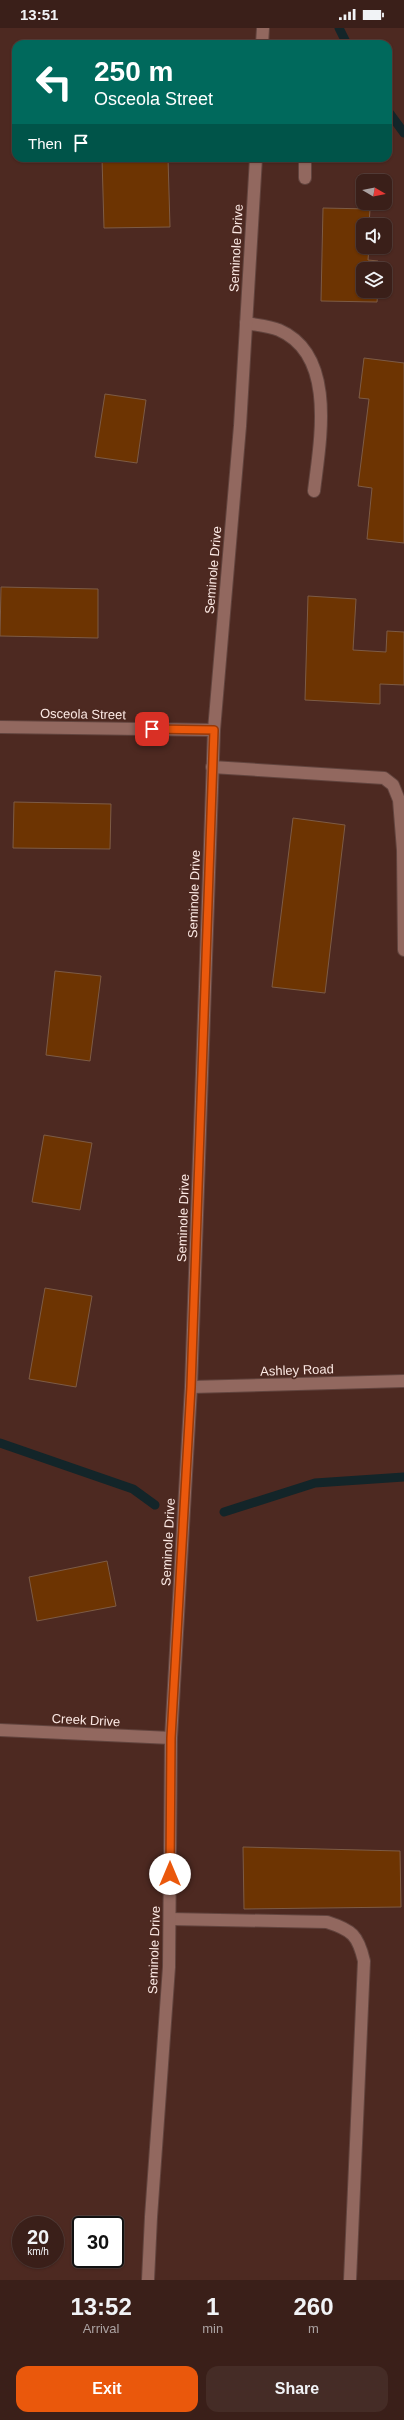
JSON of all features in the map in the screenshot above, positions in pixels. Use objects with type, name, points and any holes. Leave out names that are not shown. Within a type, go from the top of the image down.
[{"type":"street","points":[[262,40],[263,28]]},
{"type":"street","name":"Seminole Drive","points":[[148,2280],[151,2217],[170,1967],[171,1738],[191,1387],[212,767],[240,426],[256,162]]},
{"type":"street","points":[[305,162],[305,178]]},
{"type":"street","points":[[246,323],[278,330],[295,340],[308,354],[318,378],[321,433],[314,491]]},
{"type":"street","name":"Osceola Street","points":[[0,727],[214,730]]},
{"type":"street","points":[[212,767],[384,778],[393,785],[399,800],[403,850],[404,950]]},
{"type":"street","name":"Ashley Road","points":[[191,1387],[404,1381]]},
{"type":"street","name":"Creek Drive","points":[[0,1730],[171,1738]]},
{"type":"street","points":[[170,1919],[327,1922],[348,1928],[360,1946],[364,1961],[350,2280]]},
{"type":"building","points":[[102,162],[168,162],[170,227],[104,228]]},
{"type":"building","points":[[323,208],[370,210],[369,218],[356,218],[356,254],[368,254],[368,260],[378,262],[356,262],[356,298],[377,298],[377,302],[321,301]]},
{"type":"building","points":[[364,358],[404,363],[404,543],[367,539],[372,488],[358,486],[369,399],[359,398]]},
{"type":"building","points":[[105,394],[146,400],[137,463],[95,457]]},
{"type":"building","points":[[1,587],[98,589],[98,638],[0,636]]},
{"type":"building","points":[[308,596],[356,599],[353,650],[386,652],[387,631],[404,632],[404,685],[380,684],[380,704],[305,700]]},
{"type":"building","points":[[14,802],[111,804],[110,849],[13,848]]},
{"type":"building","points":[[293,818],[345,825],[325,993],[272,987]]},
{"type":"building","points":[[55,971],[101,976],[90,1061],[46,1055]]},
{"type":"building","points":[[44,1135],[92,1143],[80,1210],[32,1202]]},
{"type":"building","points":[[45,1288],[92,1296],[76,1387],[29,1379]]},
{"type":"building","points":[[107,1561],[116,1606],[37,1621],[29,1577]]},
{"type":"building","points":[[243,1847],[400,1851],[401,1907],[244,1909]]},
{"type":"waterway","points":[[339,28],[345,40]]},
{"type":"waterway","points":[[392,116],[404,133]]},
{"type":"waterway","points":[[0,1443],[133,1489],[155,1505]]},
{"type":"waterway","points":[[224,1512],[315,1483],[404,1477]]},
{"type":"route","points":[[152,729],[214,730],[191,1387],[171,1738],[170,1874]]}]
